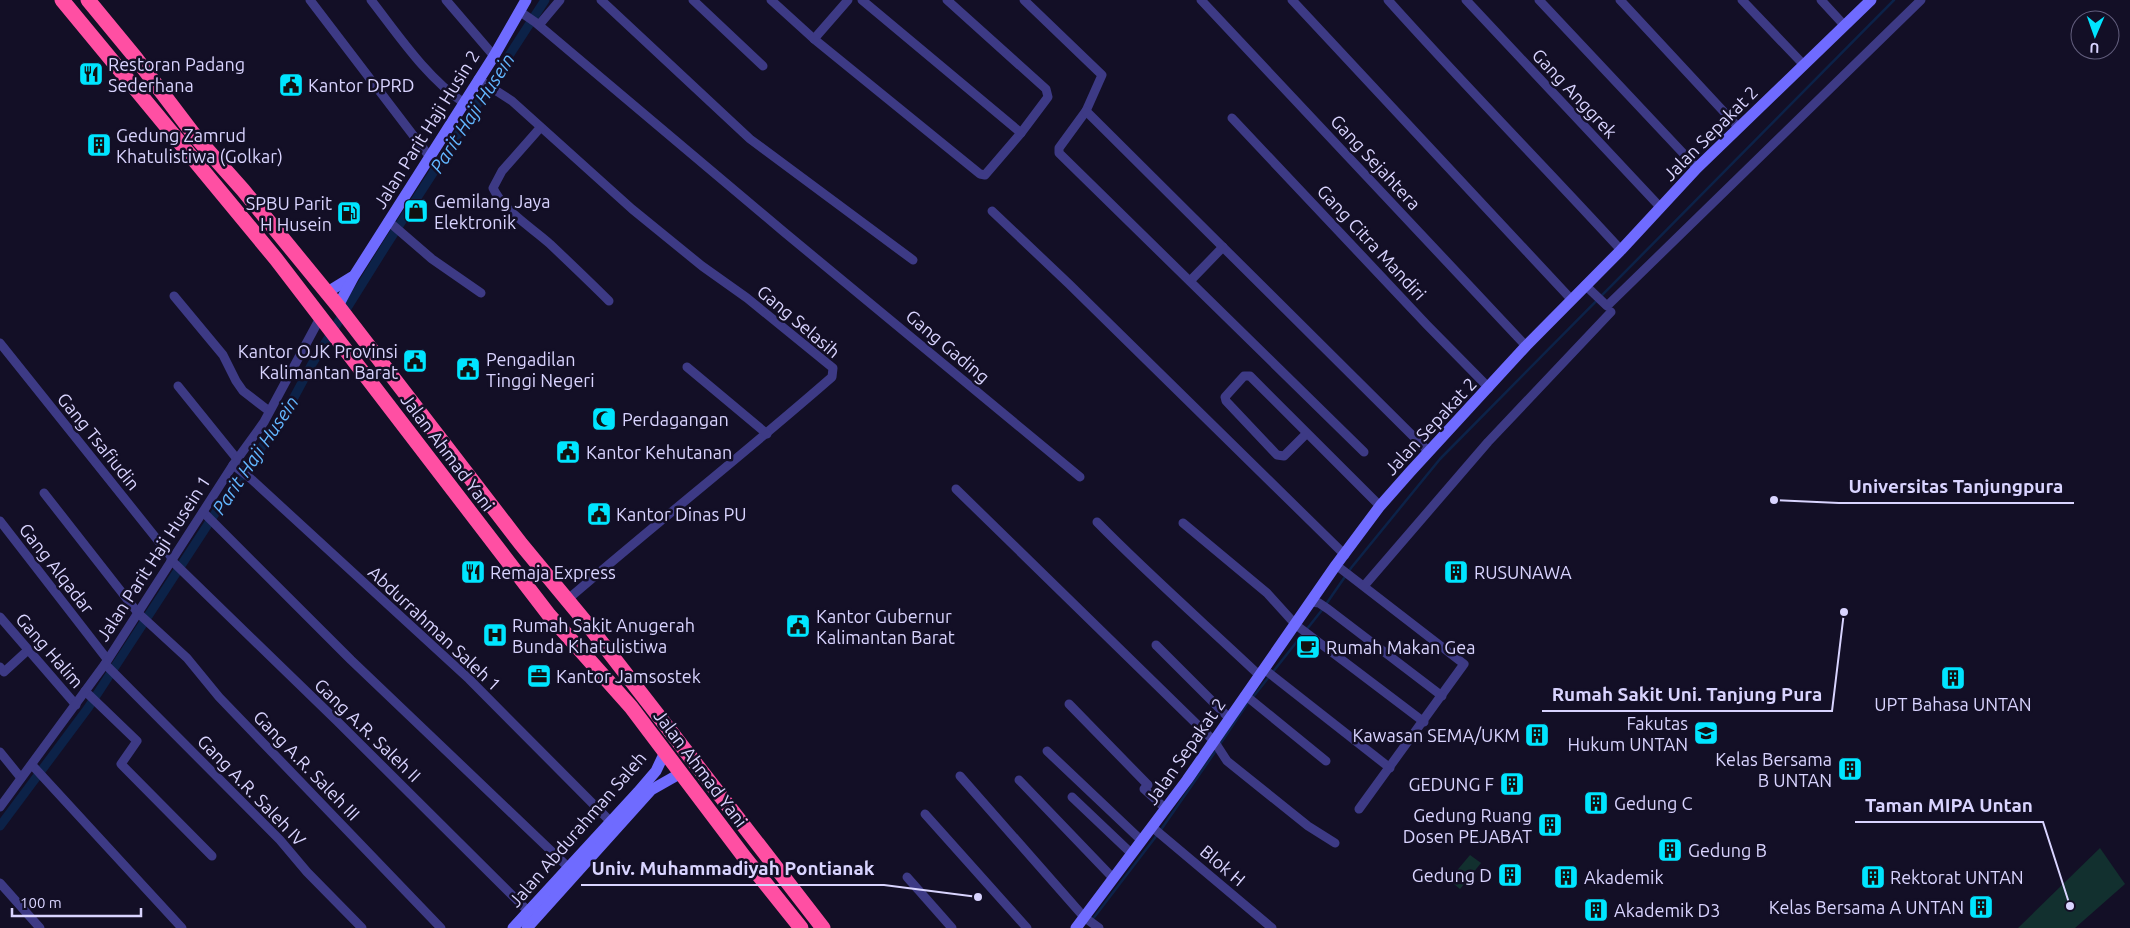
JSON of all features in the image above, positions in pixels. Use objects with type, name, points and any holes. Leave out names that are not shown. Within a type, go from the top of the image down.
[{"type":"highway","name":"Jalan Ahmad Yani","points":[[62,0],[276,259],[549,615],[630,707],[801,928]]},
{"type":"highway","name":"Jalan Ahmad Yani","points":[[88,0],[133,54],[195,136],[243,190],[342,313],[521,544],[588,625],[823,928]]},
{"type":"highway","points":[[116,67],[133,54]]},
{"type":"highway","points":[[505,557],[521,544]]},
{"type":"street","points":[[310,0],[429,156]]},
{"type":"street","points":[[371,0],[430,74],[446,91],[464,103]]},
{"type":"street","points":[[446,0],[494,56]]},
{"type":"street","points":[[537,23],[560,0]]},
{"type":"street","points":[[601,0],[750,138],[913,260]]},
{"type":"street","points":[[693,0],[764,66]]},
{"type":"street","points":[[771,0],[814,39],[980,174],[988,174],[1048,97],[1046,89],[946,0]]},
{"type":"street","points":[[814,39],[848,0]]},
{"type":"street","points":[[862,0],[1021,133]]},
{"type":"street","points":[[1024,0],[1102,75],[1086,111],[1059,148],[1059,153],[1364,452]]},
{"type":"street","name":"Gang Sejahtera","points":[[1202,0],[1526,346]]},
{"type":"street","points":[[1292,0],[1571,299]]},
{"type":"street","points":[[1388,0],[1459,79],[1552,174],[1621,250]]},
{"type":"street","name":"Gang Anggrek","points":[[1466,0],[1661,208]]},
{"type":"street","points":[[1539,0],[1697,168]]},
{"type":"street","points":[[1620,0],[1738,127]]},
{"type":"street","points":[[1742,0],[1803,64]]},
{"type":"street","points":[[1821,0],[1844,26]]},
{"type":"street","points":[[1589,289],[1607,306],[1636,280],[1921,0]]},
{"type":"street","name":"Jalan Sepakat 2","points":[[1087,924],[1113,878],[1154,828],[1166,809],[1218,749],[1230,718],[1249,699],[1263,672],[1315,602],[1343,570],[1345,555],[1380,506],[1571,299],[1589,289],[1621,250],[1697,168],[1844,26],[1867,1]]},
{"type":"street","name":"Jalan Parit Haji Husin 2","points":[[342,313],[354,276],[429,156],[464,103],[482,81],[494,56],[524,5]]},
{"type":"street","name":"Gang Gading","points":[[524,5],[537,23],[794,241],[1080,477]]},
{"type":"street","name":"Gang Selasih","points":[[482,81],[512,100],[540,128],[632,209],[702,266],[747,298],[833,368],[832,377],[768,434],[567,600]]},
{"type":"street","points":[[1086,111],[1429,452]]},
{"type":"street","name":"Gang Citra Mandiri","points":[[1232,118],[1489,388]]},
{"type":"street","points":[[540,128],[502,171],[493,188],[506,206],[609,301]]},
{"type":"street","points":[[992,211],[1345,555]]},
{"type":"street","points":[[389,221],[432,259],[480,293]]},
{"type":"street","points":[[1190,282],[1223,248]]},
{"type":"street","points":[[326,293],[354,276]]},
{"type":"street","points":[[174,296],[223,355],[243,391],[269,411]]},
{"type":"street","points":[[1364,586],[1488,442],[1611,312]]},
{"type":"street","name":"Jalan Parit Haji Husein 1","points":[[0,807],[21,778],[34,768],[76,705],[87,693],[205,514],[264,422],[269,411],[328,328]]},
{"type":"street","name":"Gang Tsafiudin","points":[[0,343],[173,561],[184,572]]},
{"type":"street","points":[[687,367],[768,434]]},
{"type":"street","points":[[1307,433],[1281,457],[1232,408],[1225,398],[1244,376],[1250,376],[1307,433],[1380,506]]},
{"type":"street","name":"Abdurrahman Saleh 1","points":[[178,386],[236,465],[469,679],[610,821]]},
{"type":"street","points":[[956,489],[1218,749],[1227,761],[1308,826],[1335,843]]},
{"type":"street","name":"Gang A.R. Saleh III","points":[[44,493],[140,614],[187,658],[219,697],[441,928]]},
{"type":"street","points":[[205,514],[351,660],[568,867]]},
{"type":"street","name":"Gang Alqadar","points":[[0,521],[117,675]]},
{"type":"street","points":[[1097,522],[1137,563],[1263,672],[1276,678],[1390,768]]},
{"type":"street","points":[[1184,523],[1267,593],[1298,626],[1424,722]]},
{"type":"street","points":[[1343,570],[1464,664],[1424,722],[1359,809]]},
{"type":"street","name":"Gang A.R. Saleh II","points":[[184,572],[439,821],[528,911]]},
{"type":"street","points":[[1315,602],[1328,609],[1442,696]]},
{"type":"street","name":"Gang Halim","points":[[0,617],[76,705]]},
{"type":"street","points":[[1156,645],[1230,718]]},
{"type":"street","points":[[0,667],[4,672],[28,650]]},
{"type":"street","name":"Gang A.R. Saleh IV","points":[[117,675],[280,840],[362,928]]},
{"type":"street","points":[[87,693],[137,741],[121,764],[212,856]]},
{"type":"street","points":[[1249,699],[1326,761]]},
{"type":"street","points":[[1069,704],[1124,758],[1148,785],[1144,789],[1166,809]]},
{"type":"street","points":[[1047,750],[1142,841]]},
{"type":"street","points":[[0,752],[21,778]]},
{"type":"street","name":"Jalan Abdurahman Saleh","points":[[527,928],[622,816],[656,771],[665,752]]},
{"type":"street","points":[[34,768],[182,928]]},
{"type":"street","name":"Jalan Abdurahman Saleh","points":[[513,928],[610,821],[622,816],[651,790],[680,773]]},
{"type":"street","points":[[960,776],[1087,924]]},
{"type":"street","points":[[1019,780],[1113,878]]},
{"type":"street","points":[[1072,797],[1132,854]]},
{"type":"street","points":[[925,814],[1027,928]]},
{"type":"street","name":"Blok H","points":[[1154,828],[1272,928]]},
{"type":"street","points":[[907,877],[952,928]]},
{"type":"street","points":[[0,883],[40,928]]},
{"type":"green space","points":[[2100,848],[2125,884],[2075,928],[2018,928]]},
{"type":"green space","points":[[1470,855],[1481,863],[1460,889],[1449,880]]},
{"type":"waterway","name":"Parit Haji Husein","points":[[0,826],[88,708],[216,512],[285,414],[312,364],[387,244],[545,0]]},
{"type":"waterway","points":[[1253,697],[1322,610],[1351,568],[1440,459],[1894,0]]},
{"type":"waterway","points":[[1220,744],[1249,701]]},
{"type":"waterway","points":[[1160,831],[1217,749]]},
{"type":"waterway","points":[[1092,920],[1157,835]]},
{"type":"place","name":"Restoran Padang Sederhana","points":[[91,74]]},
{"type":"place","name":"Kantor DPRD","points":[[291,85]]},
{"type":"place","name":"Gedung Zamrud Khatulistiwa (Golkar)","points":[[99,145]]},
{"type":"place","name":"Gemilang Jaya Elektronik","points":[[416,211]]},
{"type":"place","name":"SPBU Parit H Husein","points":[[349,213]]},
{"type":"place","name":"Kantor OJK Provinsi Kalimantan Barat","points":[[415,361]]},
{"type":"place","name":"Pengadilan Tinggi Negeri","points":[[468,369]]},
{"type":"place","name":"Perdagangan","points":[[604,419]]},
{"type":"place","name":"Kantor Kehutanan","points":[[568,452]]},
{"type":"place","name":"Universitas Tanjungpura","points":[[1774,500]]},
{"type":"place","name":"Kantor Dinas PU","points":[[599,514]]},
{"type":"place","name":"Remaja Express","points":[[473,572]]},
{"type":"place","name":"RUSUNAWA","points":[[1456,572]]},
{"type":"place","name":"Rumah Sakit Uni. Tanjung Pura","points":[[1844,612]]},
{"type":"place","name":"Kantor Gubernur Kalimantan Barat","points":[[798,626]]},
{"type":"place","name":"Rumah Sakit Anugerah Bunda Khatulistiwa","points":[[495,635]]},
{"type":"place","name":"Rumah Makan Gea","points":[[1308,647]]},
{"type":"place","name":"Kantor Jamsostek","points":[[539,676]]},
{"type":"place","name":"UPT Bahasa UNTAN","points":[[1953,678]]},
{"type":"place","name":"Fakutas Hukum UNTAN","points":[[1706,733]]},
{"type":"place","name":"Kawasan SEMA/UKM","points":[[1537,735]]},
{"type":"place","name":"Kelas Bersama B UNTAN","points":[[1850,769]]},
{"type":"place","name":"GEDUNG F","points":[[1512,784]]},
{"type":"place","name":"Gedung C","points":[[1596,803]]},
{"type":"place","name":"Gedung Ruang Dosen PEJABAT","points":[[1550,825]]},
{"type":"place","name":"Gedung B","points":[[1670,850]]},
{"type":"place","name":"Gedung D","points":[[1510,875]]},
{"type":"place","name":"Akademik","points":[[1566,877]]},
{"type":"place","name":"Rektorat UNTAN","points":[[1873,877]]},
{"type":"place","name":"Univ. Muhammadiyah Pontianak","points":[[978,897]]},
{"type":"place","name":"Taman MIPA Untan","points":[[2070,906]]},
{"type":"place","name":"Kelas Bersama A UNTAN","points":[[1981,907]]},
{"type":"place","name":"Akademik D3","points":[[1596,910]]}]
